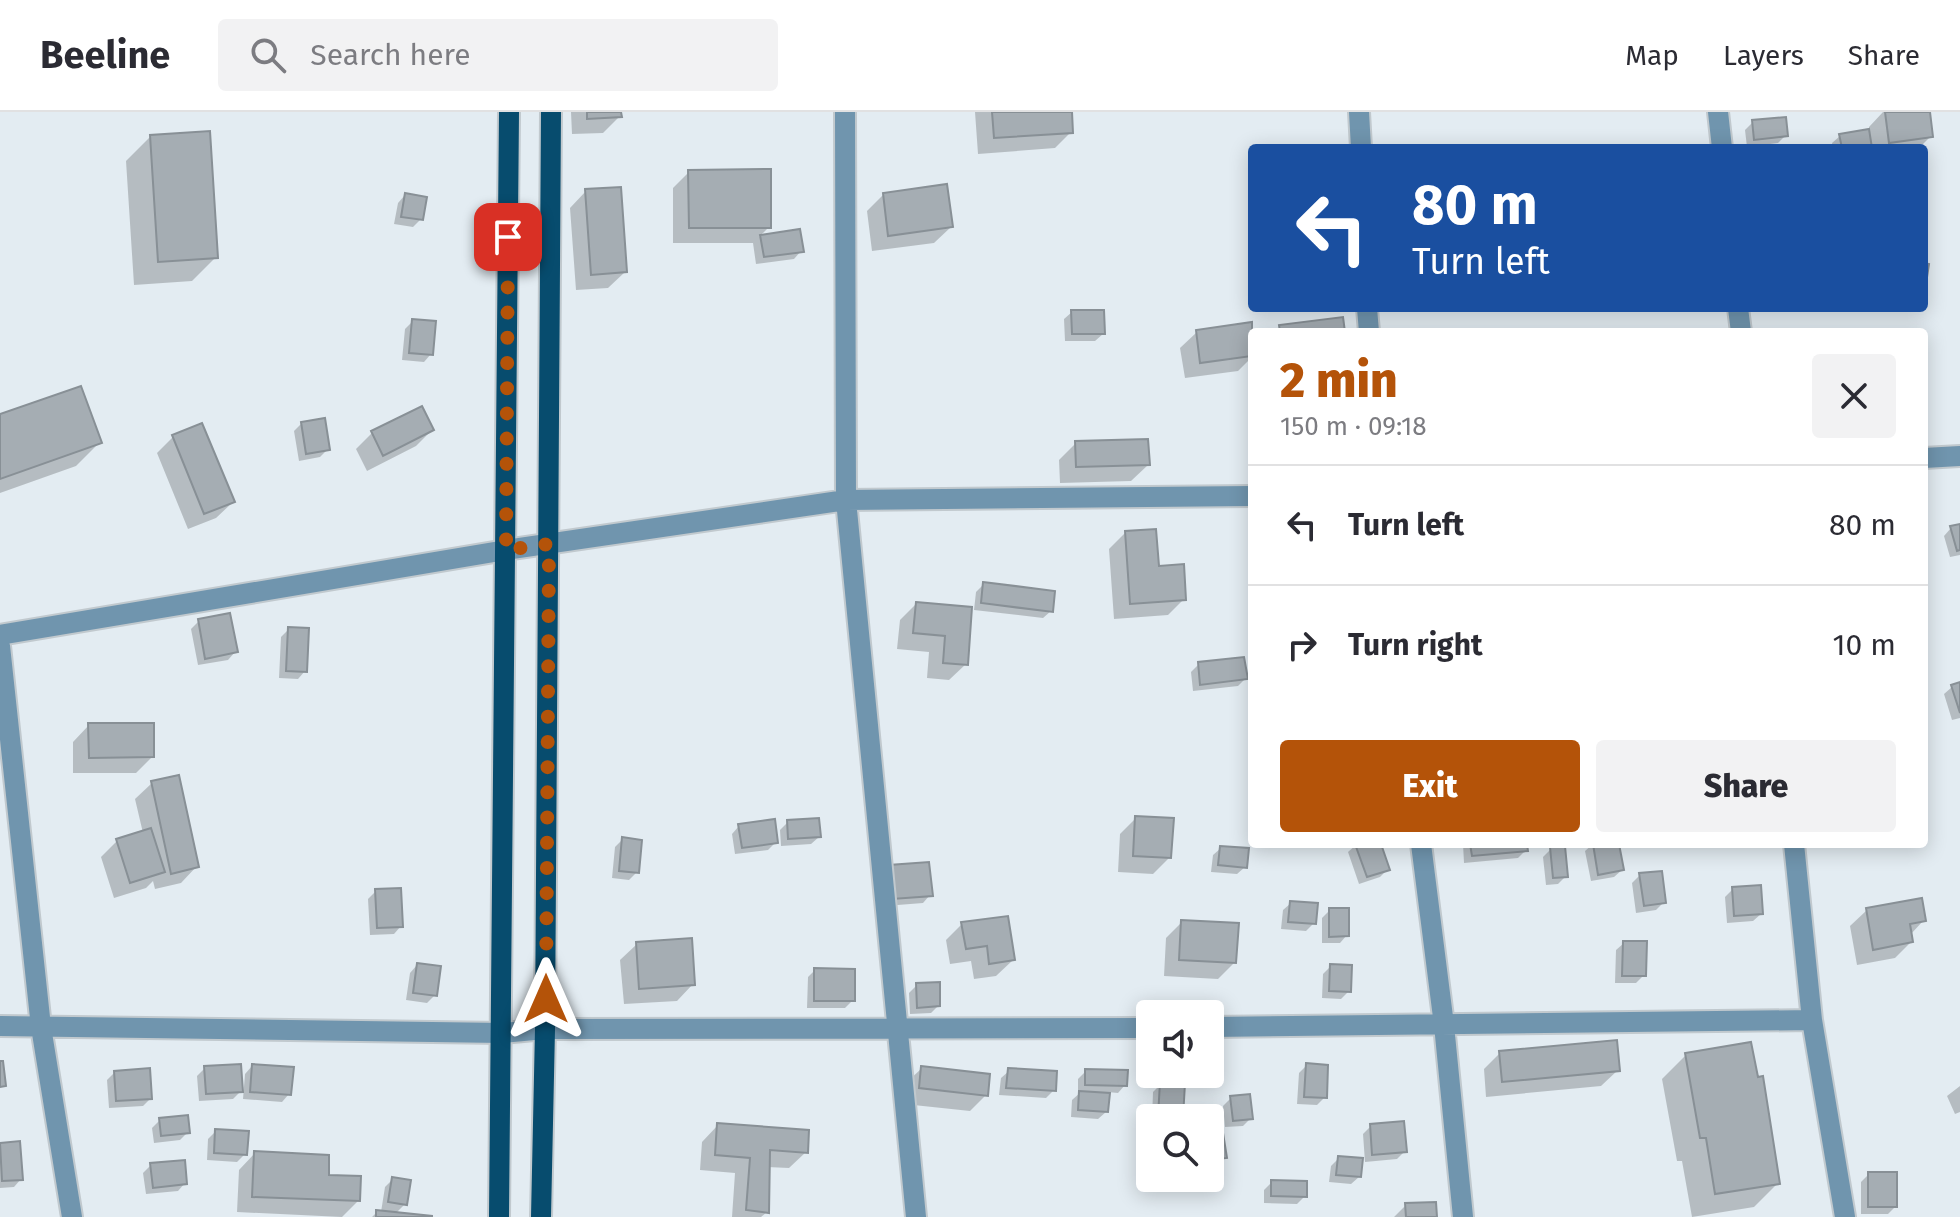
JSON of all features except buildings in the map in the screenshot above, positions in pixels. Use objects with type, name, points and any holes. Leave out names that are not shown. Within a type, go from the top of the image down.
[{"type":"main road","points":[[499,1217],[509,112]]},
{"type":"main road","points":[[541,1217],[551,112]]},
{"type":"street","points":[[845,112],[846,500],[916,1217]]},
{"type":"street","points":[[1359,112],[1361,144]]},
{"type":"street","points":[[1718,112],[1722,144]]},
{"type":"street","points":[[1928,458],[1960,456]]},
{"type":"street","points":[[0,635],[506,550],[846,500],[1248,496]]},
{"type":"street","points":[[0,646],[41,1027],[72,1217]]},
{"type":"street","points":[[1422,848],[1444,1025],[1463,1217]]},
{"type":"street","points":[[1794,848],[1812,1020],[1845,1217]]},
{"type":"street","points":[[1224,1027],[1812,1020]]},
{"type":"street","points":[[0,1026],[503,1033],[545,1029],[1136,1028]]},
{"type":"route","points":[[508,237],[506,550],[549,544],[546,999]]}]
